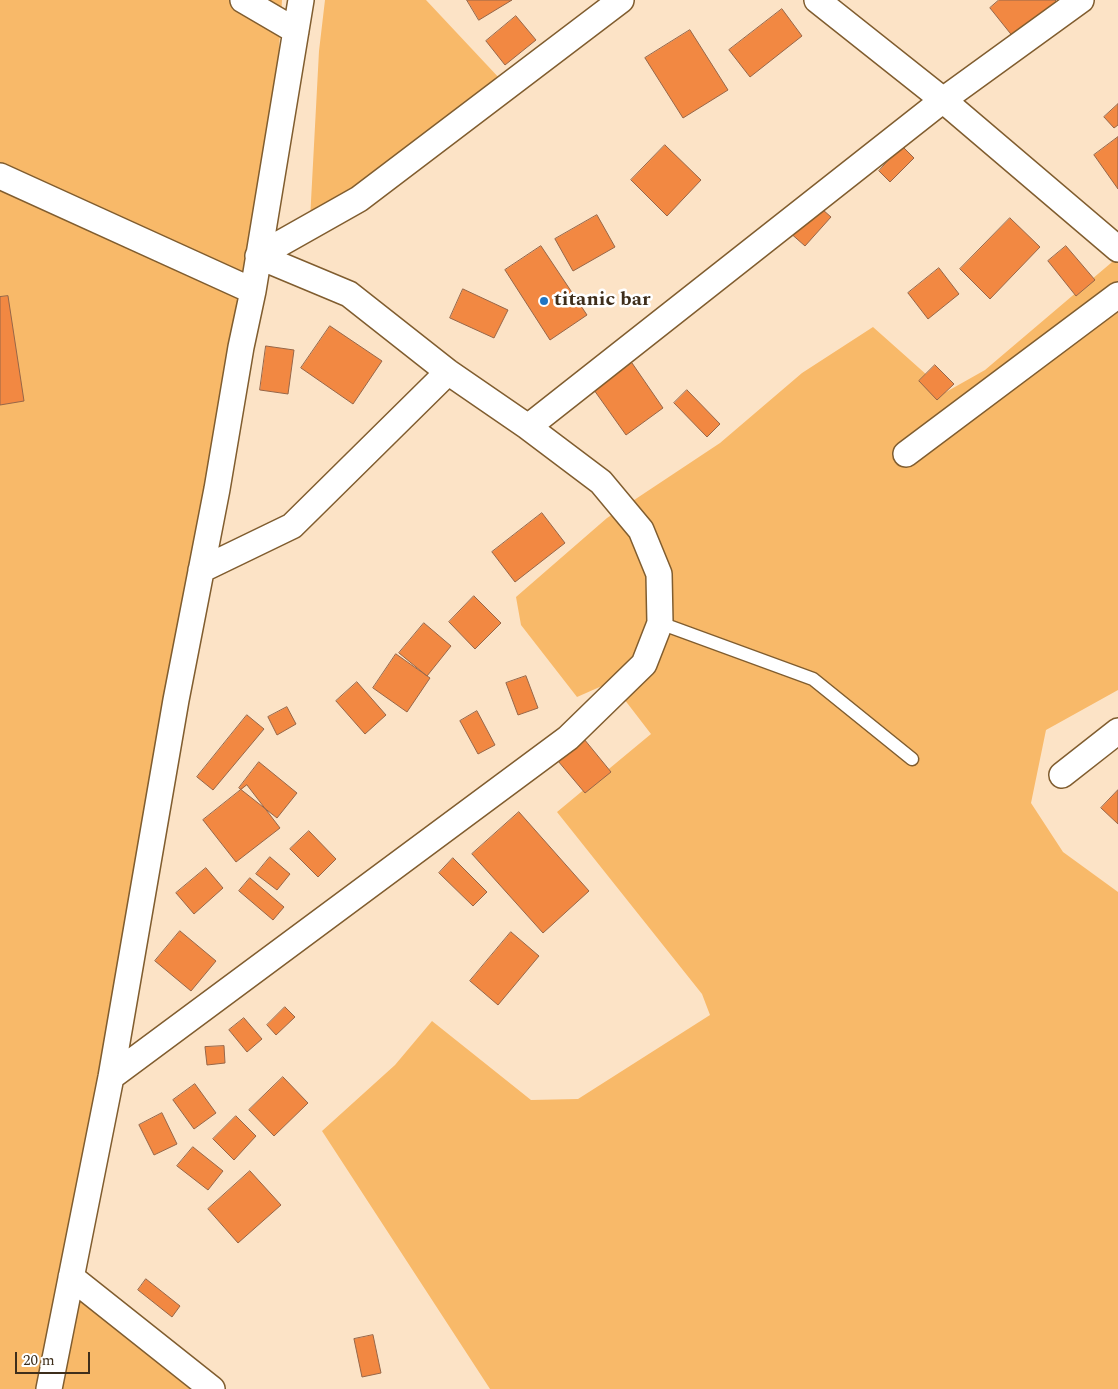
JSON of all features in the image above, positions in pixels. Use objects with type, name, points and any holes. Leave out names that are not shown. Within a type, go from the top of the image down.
[{"type":"street","points":[[242,0],[296,31]]},
{"type":"street","points":[[48,1389],[111,1076],[241,347],[254,291],[258,256],[301,0]]},
{"type":"street","points":[[258,256],[359,200],[621,0]]},
{"type":"street","points":[[817,0],[943,100],[1118,249]]},
{"type":"street","points":[[528,427],[943,100],[1081,0]]},
{"type":"street","points":[[0,176],[254,291]]},
{"type":"street","points":[[111,1076],[568,738],[644,664],[660,624],[658,574],[641,530],[601,482],[528,427],[448,372],[349,294],[258,256]]},
{"type":"street","points":[[906,454],[1118,295]]},
{"type":"street","points":[[201,570],[292,526],[448,372]]},
{"type":"street","points":[[1062,776],[1118,731]]},
{"type":"street","points":[[70,1277],[212,1389]]},
{"type":"lane","points":[[660,624],[813,679],[912,759]]},
{"type":"shaded area","points":[[0,0],[282,0],[264,293],[226,390],[82,1281],[204,1389],[0,1389]]},
{"type":"shaded area","points":[[325,0],[426,0],[501,80],[310,220],[319,51]]},
{"type":"shaded area","points":[[1118,257],[1118,690],[1046,730],[1031,803],[1063,852],[1118,892],[1118,1389],[490,1389],[322,1131],[395,1065],[432,1021],[531,1100],[578,1099],[710,1015],[702,994],[557,812],[651,734],[611,682],[577,697],[521,625],[516,597],[607,518],[720,443],[802,373],[873,327],[946,392],[985,370]]},
{"type":"building","points":[[467,0],[512,0],[479,20]]},
{"type":"building","points":[[999,0],[1055,0],[1057,2],[1014,38],[990,8]]},
{"type":"building","points":[[782,9],[802,36],[750,77],[729,50]]},
{"type":"building","points":[[516,16],[536,40],[505,65],[486,41]]},
{"type":"building","points":[[690,30],[728,90],[683,118],[645,58]]},
{"type":"building","points":[[1118,104],[1118,125],[1114,128],[1104,117]]},
{"type":"building","points":[[1118,137],[1118,189],[1094,155]]},
{"type":"building","points":[[665,145],[701,180],[667,216],[631,180]]},
{"type":"building","points":[[902,146],[914,158],[890,182],[879,171]]},
{"type":"building","points":[[814,202],[831,217],[805,246],[788,231]]},
{"type":"building","points":[[597,215],[615,247],[573,271],[555,239]]},
{"type":"building","points":[[1010,218],[1040,247],[990,299],[960,269]]},
{"type":"building","points":[[541,246],[587,315],[550,340],[505,270]]},
{"type":"building","points":[[1066,246],[1095,280],[1076,296],[1048,261]]},
{"type":"building","points":[[939,268],[959,294],[928,319],[908,293]]},
{"type":"building","points":[[463,289],[508,310],[494,338],[450,318]]},
{"type":"building","points":[[8,296],[24,401],[0,405],[0,297]]},
{"type":"building","points":[[330,326],[382,361],[353,404],[301,368]]},
{"type":"building","points":[[266,346],[294,350],[288,394],[260,390]]},
{"type":"building","points":[[632,363],[663,408],[626,435],[594,390]]},
{"type":"building","points":[[935,365],[954,384],[937,400],[919,381]]},
{"type":"building","points":[[687,390],[720,424],[707,437],[674,403]]},
{"type":"building","points":[[542,513],[565,543],[515,582],[492,552]]},
{"type":"building","points":[[474,596],[501,623],[475,649],[449,622]]},
{"type":"building","points":[[424,623],[451,646],[427,676],[399,653]]},
{"type":"building","points":[[396,654],[430,678],[407,712],[373,688]]},
{"type":"building","points":[[526,676],[538,708],[518,715],[506,683]]},
{"type":"building","points":[[357,682],[386,715],[365,734],[336,701]]},
{"type":"building","points":[[287,707],[296,724],[277,735],[268,717]]},
{"type":"building","points":[[477,711],[495,745],[478,754],[460,721]]},
{"type":"building","points":[[247,715],[264,729],[213,790],[197,777]]},
{"type":"building","points":[[584,739],[611,772],[585,793],[558,761]]},
{"type":"building","points":[[259,762],[297,793],[277,818],[239,788]]},
{"type":"building","points":[[247,785],[280,828],[236,862],[203,820]]},
{"type":"building","points":[[1118,790],[1118,824],[1101,808]]},
{"type":"building","points":[[519,812],[589,891],[543,933],[472,854]]},
{"type":"building","points":[[309,831],[336,859],[318,877],[290,849]]},
{"type":"building","points":[[270,857],[290,874],[277,890],[256,874]]},
{"type":"building","points":[[453,858],[487,892],[473,906],[439,873]]},
{"type":"building","points":[[206,868],[223,888],[194,914],[176,893]]},
{"type":"building","points":[[250,878],[284,907],[273,920],[239,891]]},
{"type":"building","points":[[180,931],[216,961],[191,991],[155,961]]},
{"type":"building","points":[[511,932],[539,956],[498,1005],[470,981]]},
{"type":"building","points":[[285,1007],[295,1017],[276,1035],[267,1025]]},
{"type":"building","points":[[244,1018],[262,1039],[247,1052],[229,1030]]},
{"type":"building","points":[[224,1046],[225,1063],[207,1065],[205,1047]]},
{"type":"building","points":[[283,1077],[308,1103],[274,1136],[249,1110]]},
{"type":"building","points":[[195,1084],[216,1113],[194,1129],[173,1100]]},
{"type":"building","points":[[162,1113],[177,1144],[154,1155],[139,1125]]},
{"type":"building","points":[[236,1116],[256,1136],[234,1160],[213,1139]]},
{"type":"building","points":[[193,1147],[223,1171],[208,1190],[177,1166]]},
{"type":"building","points":[[250,1171],[281,1205],[238,1243],[208,1209]]},
{"type":"building","points":[[146,1279],[180,1306],[172,1317],[138,1290]]},
{"type":"building","points":[[373,1335],[381,1373],[362,1377],[354,1339]]},
{"type":"place","name":"titanic bar","points":[[544,301]]}]
